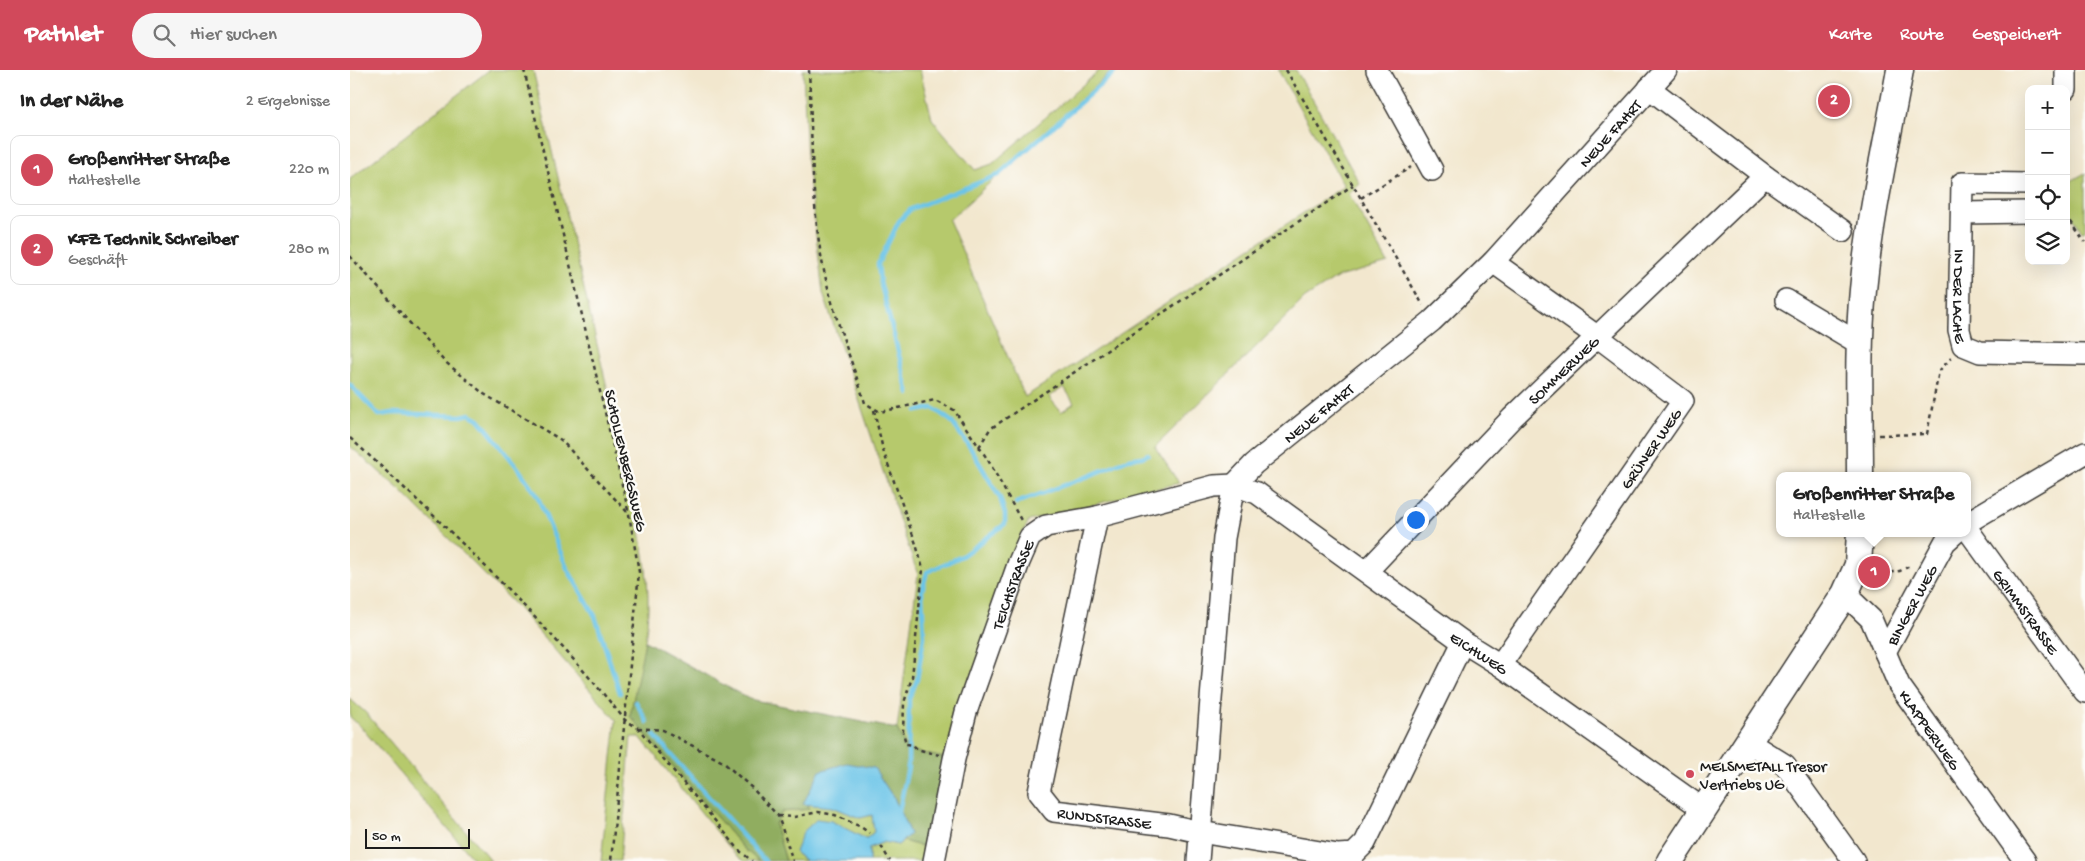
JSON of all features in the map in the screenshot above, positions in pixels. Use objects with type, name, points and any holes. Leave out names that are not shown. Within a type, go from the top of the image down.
[{"type":"main road","points":[[1860,472],[1860,344],[1863,291],[1869,244],[1900,70]]},
{"type":"main road","points":[[1674,860],[1703,809],[1849,585],[1858,564],[1860,537]]},
{"type":"street","points":[[1377,70],[1428,164]]},
{"type":"street","name":"NEUE FAHRT","points":[[1234,485],[1254,464],[1432,321],[1493,262],[1666,70]]},
{"type":"street","points":[[2066,70],[2066,85]]},
{"type":"street","points":[[1649,88],[1765,176],[1842,231]]},
{"type":"street","name":"SOMMERWEG","points":[[1367,571],[1512,418],[1765,176]]},
{"type":"street","name":"IN DER LACHE","points":[[2025,184],[1962,183],[1959,330],[1964,345],[1980,352],[2085,354]]},
{"type":"street","points":[[1962,212],[2025,212]]},
{"type":"street","name":"GRÜNER WEG","points":[[1493,262],[1598,336],[1683,401],[1500,665]]},
{"type":"street","points":[[1786,300],[1860,344]]},
{"type":"street","points":[[1971,520],[2085,453]]},
{"type":"street","points":[[1198,861],[1224,538],[1234,485]]},
{"type":"street","name":"TEICHSTRASSE","points":[[934,861],[954,759],[966,712],[1019,562],[1030,537],[1046,526],[1097,517],[1214,486],[1234,485],[1257,493]]},
{"type":"street","name":"EICHWEG","points":[[1257,493],[1463,642],[1500,665],[1703,809]]},
{"type":"street","name":"RUNDSTRASSE","points":[[1097,517],[1039,792],[1054,811],[1169,825],[1338,855],[1360,852],[1463,642]]},
{"type":"street","name":"GRIMMSTRASSE","points":[[1971,534],[2085,692]]},
{"type":"street","name":"BINGER WEG","points":[[1885,652],[1945,542],[1950,537]]},
{"type":"street","name":"KLAPPERWEG","points":[[1849,585],[1871,619],[1899,685],[2025,861]]},
{"type":"street","points":[[1748,742],[1785,765],[1854,861]]},
{"type":"path","name":"SCHOLLENBERGSWEG","points":[[524,70],[629,514],[639,572],[611,861]]},
{"type":"path","points":[[809,70],[814,190],[820,250],[830,296],[865,403],[880,412],[935,400],[954,410],[979,447],[1030,537]]},
{"type":"path","points":[[1286,70],[1432,321]]},
{"type":"path","points":[[1360,198],[1428,164]]},
{"type":"path","points":[[979,447],[990,429],[1354,185]]},
{"type":"path","points":[[2070,220],[2085,242]]},
{"type":"path","points":[[350,256],[443,360],[484,394],[560,440],[629,514]]},
{"type":"path","points":[[1860,435],[1927,434],[1939,371],[1964,345]]},
{"type":"path","points":[[874,408],[883,450],[916,544],[922,569],[912,677],[904,703],[903,732],[906,744],[954,759]]},
{"type":"path","points":[[350,438],[401,484],[519,600],[625,720],[638,728],[741,852],[752,861]]},
{"type":"path","points":[[1849,585],[1900,571],[1914,563]]},
{"type":"path","points":[[638,728],[663,730],[722,762],[752,788],[778,816],[792,861]]},
{"type":"path","points":[[778,816],[794,817],[818,812],[834,815],[861,827],[869,833]]},
{"type":"path","points":[[881,846],[890,861]]},
{"type":"green space","points":[[489,70],[533,70],[642,540],[646,567],[648,609],[644,649],[630,716],[744,849],[759,861],[744,861],[735,854],[640,737],[631,737],[620,861],[601,861],[616,720],[519,609],[399,489],[350,446],[350,179]]},
{"type":"green space","points":[[803,70],[920,70],[932,119],[975,170],[992,164],[1100,70],[1113,70],[949,220],[1025,397],[1344,186],[1278,70],[1296,70],[1360,184],[1349,194],[1388,263],[1338,277],[1305,298],[1155,447],[1179,483],[1029,521],[1021,536],[949,759],[907,750],[897,729],[918,575],[823,293],[807,161]],"holes":[[[1064,387],[1074,403],[1061,412],[1049,397]]]},
{"type":"green space","points":[[2085,173],[2085,230],[2082,232],[2070,212],[2071,181]]},
{"type":"green space","points":[[645,641],[749,699],[897,729],[907,750],[949,759],[928,848],[903,841],[910,834],[895,800],[874,768],[804,804],[808,803],[809,809],[782,812],[775,825],[786,861],[759,861],[744,849],[630,716]]},
{"type":"green space","points":[[350,699],[366,713],[491,861],[475,861],[361,727],[350,717]]},
{"type":"green space","points":[[808,803],[833,807],[860,818],[872,815],[874,832],[867,838],[864,838],[831,821],[795,852],[805,861],[786,861],[775,825],[782,812],[809,809]]},
{"type":"green space","points":[[903,841],[928,848],[925,861],[869,861],[869,849],[884,842],[898,845]]},
{"type":"water","points":[[847,763],[874,768],[895,800],[910,834],[898,845],[884,842],[869,848],[869,861],[806,861],[795,852],[803,832],[817,819],[831,821],[864,838],[867,838],[874,832],[872,815],[860,818],[833,807],[803,804],[820,771]]},
{"type":"waterway","points":[[909,394],[880,281],[878,264],[899,221],[911,209],[998,175],[1117,70]]},
{"type":"waterway","points":[[350,385],[379,415],[393,413],[461,416],[470,414],[479,419],[537,495],[567,568],[595,616],[620,693]]},
{"type":"waterway","points":[[899,811],[908,767],[909,699],[917,680],[924,637],[922,591],[927,572],[962,556],[1005,524],[1005,514],[1000,498],[971,449],[951,421],[933,408],[917,411]]},
{"type":"waterway","points":[[1016,503],[1089,476],[1128,459],[1148,454]]},
{"type":"waterway","points":[[636,702],[647,722]]},
{"type":"waterway","points":[[654,735],[765,861]]},
{"type":"place","name":"KFZ Technik Schreiber","points":[[1834,101]]},
{"type":"place","name":"Großenritter Straße","points":[[1874,572]]},
{"type":"place","name":"MELSMETALL Tresor Vertriebs UG","points":[[1690,774]]}]
